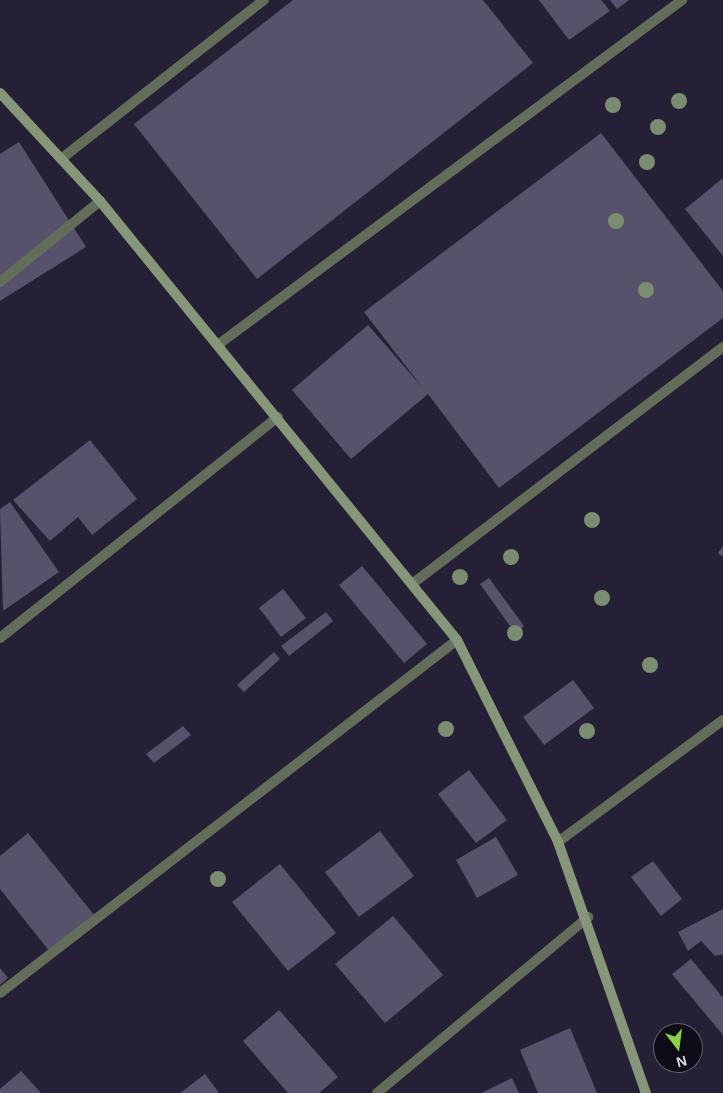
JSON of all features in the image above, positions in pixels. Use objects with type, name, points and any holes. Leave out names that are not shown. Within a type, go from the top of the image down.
[{"type":"main road","points":[[0,93],[100,201],[219,344],[457,640],[558,842],[588,917],[646,1093]]},
{"type":"street","points":[[61,159],[264,0]]},
{"type":"street","points":[[219,344],[682,0]]},
{"type":"street","points":[[0,282],[100,201]]},
{"type":"street","points":[[412,584],[723,347]]},
{"type":"street","points":[[0,638],[278,417]]},
{"type":"street","points":[[0,993],[457,640]]},
{"type":"street","points":[[558,842],[723,720]]},
{"type":"street","points":[[377,1093],[588,917]]},
{"type":"building","points":[[293,0],[483,0],[533,63],[257,279],[134,124]]},
{"type":"building","points":[[539,0],[601,0],[610,11],[569,40]]},
{"type":"building","points":[[610,0],[629,0],[617,9]]},
{"type":"building","points":[[601,133],[723,291],[723,318],[499,488],[428,394],[351,459],[292,390],[368,325],[422,387],[364,312]]},
{"type":"building","points":[[19,142],[86,247],[0,301],[0,154]]},
{"type":"building","points":[[723,178],[723,256],[685,209]]},
{"type":"building","points":[[90,440],[137,499],[92,535],[78,517],[50,541],[13,500]]},
{"type":"building","points":[[10,502],[59,572],[3,611],[0,509]]},
{"type":"building","points":[[723,546],[723,557],[718,553]]},
{"type":"building","points":[[362,566],[427,644],[404,663],[339,585]]},
{"type":"building","points":[[489,578],[524,626],[515,633],[480,584]]},
{"type":"building","points":[[283,589],[306,618],[281,637],[259,608]]},
{"type":"building","points":[[326,612],[333,621],[289,656],[281,646]]},
{"type":"building","points":[[274,652],[280,659],[244,692],[237,685]]},
{"type":"building","points":[[573,680],[594,708],[544,745],[523,717]]},
{"type":"building","points":[[183,726],[191,735],[154,763],[146,754]]},
{"type":"building","points":[[469,770],[507,820],[476,843],[438,794]]},
{"type":"building","points":[[380,831],[414,876],[359,917],[325,872]]},
{"type":"building","points":[[28,833],[99,921],[54,957],[0,889],[0,856]]},
{"type":"building","points":[[496,837],[518,875],[477,898],[456,860]]},
{"type":"building","points":[[653,861],[682,899],[661,916],[631,877]]},
{"type":"building","points":[[280,864],[336,933],[288,971],[232,902]]},
{"type":"building","points":[[723,909],[723,954],[715,956],[701,941],[688,951],[678,932]]},
{"type":"building","points":[[393,916],[443,975],[385,1023],[335,964]]},
{"type":"building","points":[[691,959],[723,998],[723,1035],[672,974]]},
{"type":"building","points":[[0,968],[8,978],[0,985]]},
{"type":"building","points":[[279,1010],[338,1077],[319,1093],[288,1093],[243,1041]]},
{"type":"building","points":[[570,1028],[597,1093],[538,1093],[520,1050]]},
{"type":"building","points":[[21,1071],[41,1093],[0,1093],[0,1089]]},
{"type":"building","points":[[205,1074],[219,1093],[180,1093]]},
{"type":"building","points":[[512,1078],[519,1093],[481,1093]]}]
